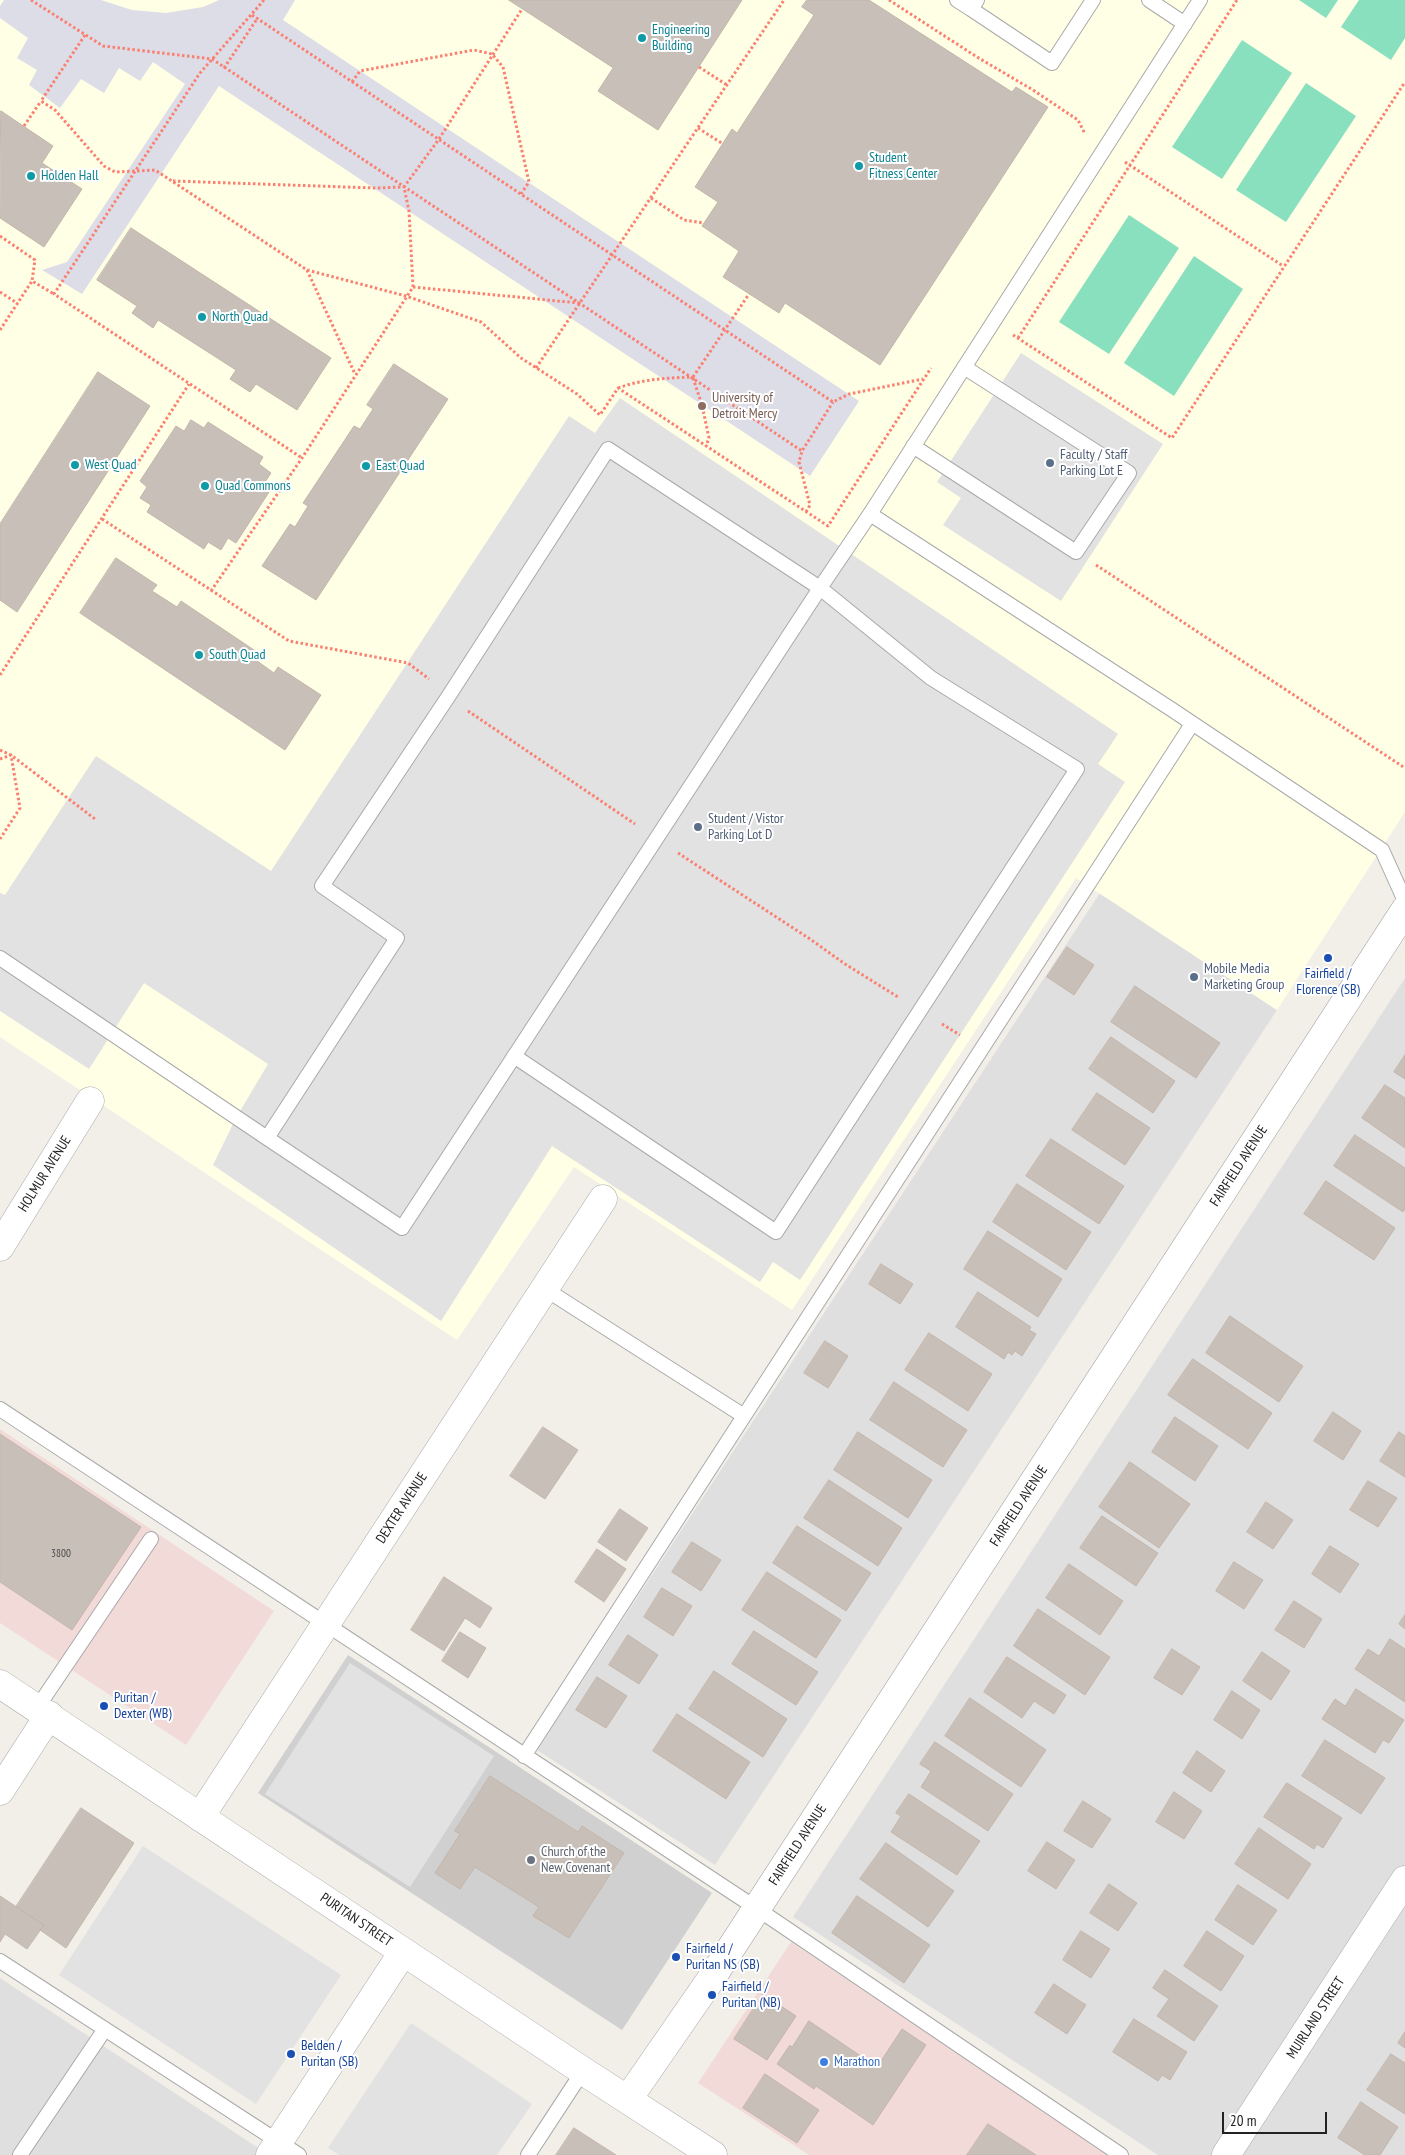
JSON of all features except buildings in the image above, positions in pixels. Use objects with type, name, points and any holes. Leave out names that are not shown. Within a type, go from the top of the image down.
[{"type":"street","name":"FAIRFIELD AVENUE","points":[[628,2099],[711,1979],[1405,910]]},
{"type":"street","name":"HOLMUR AVENUE","points":[[0,1247],[90,1101]]},
{"type":"street","name":"DEXTER AVENUE","points":[[200,1817],[604,1199]]},
{"type":"street","name":"PURITAN STREET","points":[[0,1684],[583,2071],[713,2155]]},
{"type":"street","points":[[0,1791],[43,1712]]},
{"type":"street","name":"MUIRLAND STREET","points":[[1226,2155],[1405,1880]]},
{"type":"street","points":[[283,2151],[403,1952]]},
{"type":"lane","points":[[958,0],[974,4],[1052,63],[1093,0]]},
{"type":"lane","points":[[1148,0],[1185,24]]},
{"type":"lane","points":[[0,958],[402,1228],[870,514],[1200,0]]},
{"type":"lane","points":[[913,446],[1076,552],[1129,473],[964,366]]},
{"type":"lane","points":[[267,1138],[397,938],[322,886],[448,697],[608,449],[820,588],[931,678],[1078,769],[776,1232],[514,1056]]},
{"type":"lane","points":[[870,514],[1382,850],[1405,901]]},
{"type":"lane","points":[[524,1756],[1192,724]]},
{"type":"lane","points":[[545,1289],[744,1416]]},
{"type":"lane","points":[[0,1409],[756,1908],[1121,2155]]},
{"type":"lane","points":[[43,1712],[151,1539]]},
{"type":"lane","points":[[0,1961],[105,2029],[283,2151]]},
{"type":"lane","points":[[20,2155],[105,2029]]},
{"type":"lane","points":[[528,2155],[583,2071]]},
{"type":"path","points":[[31,0],[102,46],[212,59],[802,450]]},
{"type":"path","points":[[54,294],[200,73],[264,0]]},
{"type":"path","points":[[536,368],[784,0]]},
{"type":"path","points":[[1018,338],[1237,0]]},
{"type":"path","points":[[211,591],[302,458],[412,287],[409,211],[404,187],[439,139],[522,9]]},
{"type":"path","points":[[252,15],[833,402]]},
{"type":"path","points":[[224,68],[257,19]]},
{"type":"path","points":[[24,126],[85,35]]},
{"type":"path","points":[[352,82],[360,71],[474,50],[492,54],[502,67],[529,182],[521,194]]},
{"type":"path","points":[[699,67],[727,85]]},
{"type":"path","points":[[993,322],[1172,438],[1405,82]]},
{"type":"path","points":[[42,101],[55,110],[104,166],[115,172],[155,170],[307,270],[406,296],[481,322],[521,358],[577,394],[600,415],[618,388],[629,384],[663,379],[693,377]]},
{"type":"path","points":[[698,128],[723,144]]},
{"type":"path","points":[[173,182],[375,188],[404,187]]},
{"type":"path","points":[[651,198],[684,220],[704,223]]},
{"type":"path","points":[[0,236],[35,260],[32,281],[0,330]]},
{"type":"path","points":[[307,270],[356,374]]},
{"type":"path","points":[[32,281],[302,458]]},
{"type":"path","points":[[412,287],[579,303]]},
{"type":"path","points":[[0,292],[17,303]]},
{"type":"path","points":[[693,377],[749,294]]},
{"type":"path","points":[[618,388],[828,526],[934,363]]},
{"type":"path","points":[[693,377],[702,405],[709,438],[706,446]]},
{"type":"path","points":[[806,512],[810,505],[799,462],[802,450],[833,402],[849,394],[924,379]]},
{"type":"path","points":[[0,675],[189,384]]},
{"type":"path","points":[[102,519],[289,641],[408,663],[430,679],[448,697],[656,838],[810,938],[846,964],[982,1048]]},
{"type":"path","points":[[1076,552],[1405,768]]},
{"type":"path","points":[[0,750],[11,755],[96,819]]},
{"type":"path","points":[[0,759],[11,755]]},
{"type":"path","points":[[0,839],[20,808],[11,755]]},
{"type":"shaded area","name":"University of Detroit Mercy","points":[[0,0],[1405,0],[1405,812],[1277,1010],[1076,878],[792,1310],[574,1167],[457,1340],[0,1037]]},
{"type":"shaded area","points":[[4,0],[101,0],[132,10],[166,13],[203,7],[219,0],[295,0],[283,20],[859,401],[810,476],[219,86],[82,294],[42,270],[67,262],[185,84],[153,62],[140,81],[119,68],[104,93],[81,79],[60,108],[29,85],[37,70],[17,58],[28,38],[0,18],[0,6]]},
{"type":"shaded area","name":"Faculty / Staff Parking Lot E","points":[[1021,353],[1163,444],[1061,601],[943,525],[961,498],[937,482]]},
{"type":"shaded area","name":"Student / Vistor Parking Lot D","points":[[620,398],[1118,734],[1098,764],[1125,782],[800,1280],[773,1262],[760,1282],[552,1146],[441,1321],[213,1165],[236,1118],[268,1064],[144,983],[89,1069],[0,1011],[0,893],[5,895],[96,756],[271,871],[569,416],[595,433]]},
{"type":"shaded area","points":[[1100,893],[1277,1010],[715,1865],[537,1750]]},
{"type":"shaded area","points":[[1405,978],[1405,2155],[1158,2155],[793,1917]]},
{"type":"shaded area","points":[[0,1429],[274,1611],[186,1745],[0,1623]]},
{"type":"shaded area","points":[[348,1655],[712,1893],[622,2030],[258,1793]]},
{"type":"shaded area","points":[[350,1663],[494,1756],[410,1887],[265,1794]]},
{"type":"shaded area","points":[[143,1846],[341,1975],[256,2104],[59,1975]]},
{"type":"shaded area","points":[[791,1942],[1113,2155],[809,2155],[698,2083]]},
{"type":"shaded area","points":[[0,1978],[269,2155],[0,2155]]},
{"type":"shaded area","points":[[411,2023],[532,2104],[497,2155],[339,2155],[328,2148]]},
{"type":"green space","points":[[1299,0],[1338,0],[1326,18]]},
{"type":"green space","points":[[1359,0],[1405,0],[1405,38],[1391,60],[1341,27]]},
{"type":"green space","points":[[1242,40],[1292,73],[1222,179],[1172,147]]},
{"type":"green space","points":[[1306,83],[1356,116],[1286,222],[1236,190]]},
{"type":"green space","points":[[1129,215],[1179,248],[1109,354],[1059,322]]},
{"type":"green space","points":[[1194,256],[1243,289],[1174,396],[1124,363]]},
{"type":"place","name":"Engineering Building","points":[[642,38]]},
{"type":"place","name":"Student Fitness Center","points":[[859,166]]},
{"type":"place","name":"Holden Hall","points":[[31,176]]},
{"type":"place","name":"North Quad","points":[[202,317]]},
{"type":"place","name":"University of Detroit Mercy","points":[[702,406]]},
{"type":"place","name":"Faculty / Staff Parking Lot E","points":[[1050,463]]},
{"type":"place","name":"West Quad","points":[[75,465]]},
{"type":"place","name":"East Quad","points":[[366,466]]},
{"type":"place","name":"Quad Commons","points":[[205,486]]},
{"type":"place","name":"South Quad","points":[[199,655]]},
{"type":"place","name":"Student / Vistor Parking Lot D","points":[[698,827]]},
{"type":"place","name":"Fairfield / Florence (SB)","points":[[1328,958]]},
{"type":"place","name":"Mobile Media Marketing Group","points":[[1194,977]]},
{"type":"place","name":"Puritan / Dexter (WB)","points":[[104,1706]]},
{"type":"place","name":"Church of the New Covenant","points":[[531,1860]]},
{"type":"place","name":"Fairfield / Puritan NS (SB)","points":[[676,1957]]},
{"type":"place","name":"Fairfield / Puritan (NB)","points":[[712,1995]]},
{"type":"place","name":"Belden / Puritan (SB)","points":[[291,2054]]},
{"type":"place","name":"Marathon","points":[[824,2062]]}]
